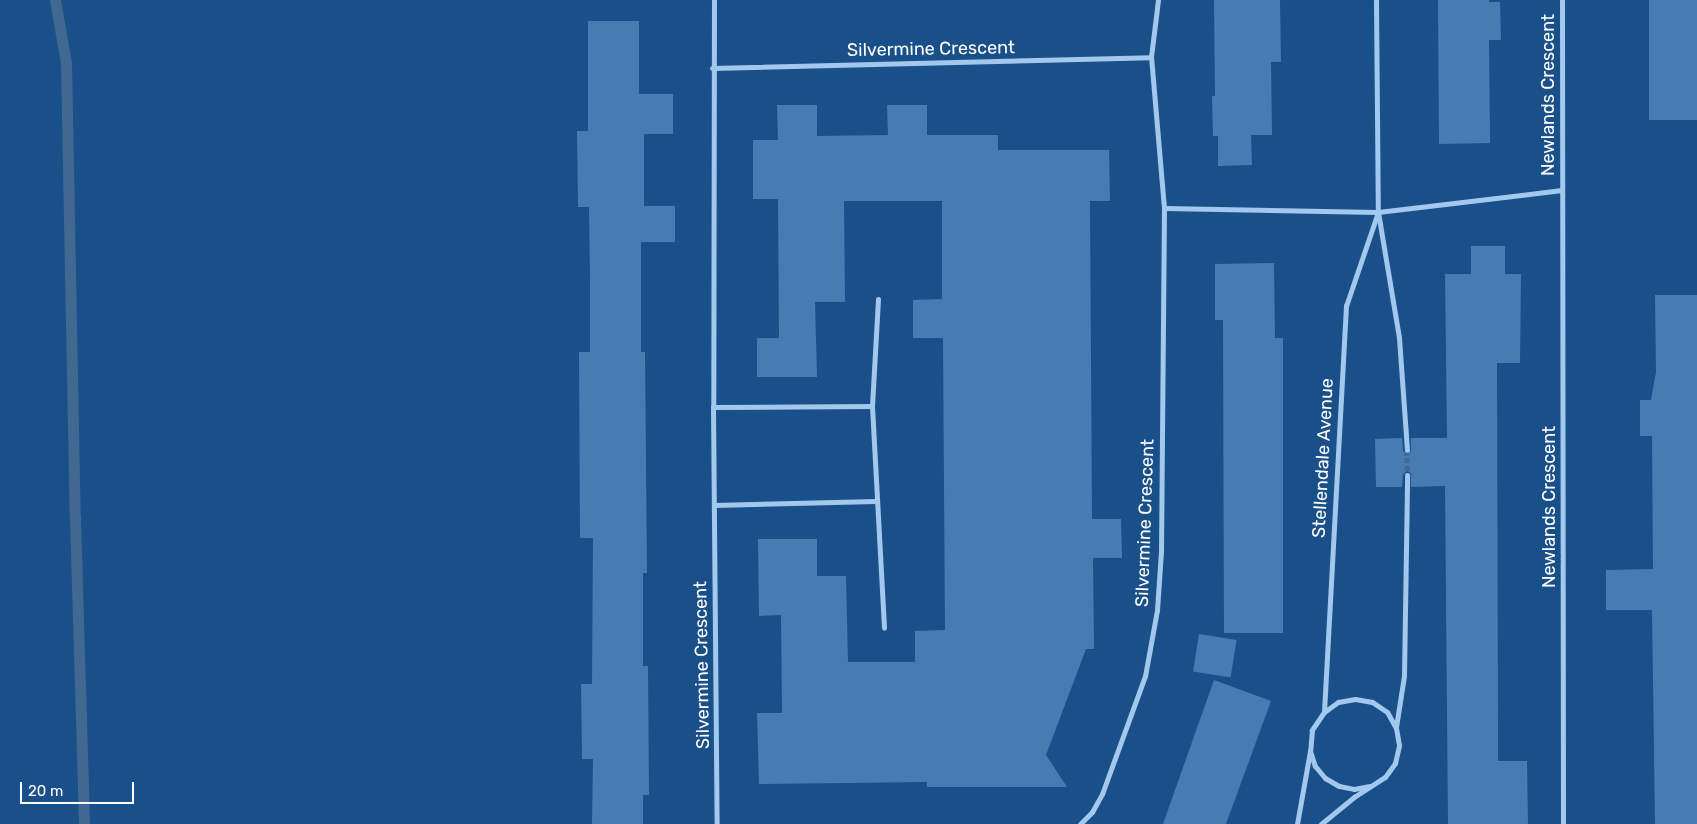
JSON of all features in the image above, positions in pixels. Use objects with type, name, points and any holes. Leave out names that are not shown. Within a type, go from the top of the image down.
[{"type":"street","name":"Silvermine Crescent","points":[[714,0],[712,68],[713,407],[717,824]]},
{"type":"street","name":"Silvermine Crescent","points":[[1080,824],[1092,812],[1102,794],[1142,685],[1157,610],[1161,552],[1164,208],[1151,57],[1158,0]]},
{"type":"street","name":"Stellendale Avenue","points":[[1376,0],[1378,212],[1399,338],[1407,450]]},
{"type":"street","name":"Newlands Crescent","points":[[1562,0],[1563,824]]},
{"type":"street","name":"Silvermine Crescent","points":[[712,68],[1151,57]]},
{"type":"street","name":"Newlands Crescent","points":[[1378,212],[1562,190]]},
{"type":"street","points":[[1164,208],[1378,212]]},
{"type":"street","name":"Stellendale Avenue","points":[[1324,712],[1346,306],[1378,212]]},
{"type":"street","points":[[878,299],[872,406],[884,628]]},
{"type":"street","points":[[713,407],[872,406]]},
{"type":"street","points":[[1321,824],[1370,786],[1385,778],[1396,763],[1399,745],[1396,728],[1404,676],[1407,475]]},
{"type":"street","points":[[714,505],[876,501]]},
{"type":"street","points":[[1297,824],[1312,730],[1324,712],[1338,702],[1355,699],[1372,702],[1387,712],[1396,728]]},
{"type":"street","points":[[1310,751],[1315,766],[1325,778],[1339,786],[1354,789],[1370,786]]},
{"type":"building","points":[[1214,0],[1280,0],[1281,62],[1271,62],[1272,135],[1251,135],[1252,165],[1218,166],[1218,136],[1213,136],[1212,96],[1215,96]]},
{"type":"building","points":[[1438,0],[1489,0],[1489,2],[1500,2],[1501,40],[1489,40],[1490,143],[1439,144]]},
{"type":"building","points":[[1649,0],[1697,0],[1697,120],[1649,120]]},
{"type":"building","points":[[588,21],[639,21],[639,94],[673,94],[673,134],[644,134],[644,206],[675,206],[675,242],[641,242],[641,352],[645,352],[647,573],[643,573],[643,666],[648,666],[649,795],[643,795],[643,824],[592,824],[593,759],[582,759],[581,684],[592,684],[593,538],[580,538],[579,352],[590,352],[590,280],[589,207],[578,207],[577,131],[588,131]]},
{"type":"building","points":[[777,105],[817,105],[817,136],[888,135],[887,105],[927,105],[927,135],[998,135],[998,150],[1109,150],[1110,201],[1090,201],[1092,519],[1121,519],[1122,558],[1093,558],[1094,649],[1086,649],[1046,755],[1067,787],[927,787],[927,782],[759,784],[757,713],[782,713],[781,615],[759,616],[758,539],[817,539],[817,576],[846,576],[848,662],[915,662],[915,631],[945,630],[943,338],[913,338],[913,300],[942,299],[942,201],[844,201],[845,302],[815,302],[817,377],[757,377],[757,338],[779,338],[778,199],[753,199],[753,140],[778,140]]},
{"type":"building","points":[[1471,246],[1505,246],[1505,274],[1521,274],[1520,363],[1497,363],[1498,761],[1527,761],[1528,824],[1448,824],[1445,486],[1411,487],[1411,473],[1407,471],[1403,474],[1402,487],[1376,487],[1375,439],[1402,438],[1403,451],[1407,454],[1411,451],[1411,438],[1447,438],[1445,274],[1471,274]]},
{"type":"building","points":[[1274,263],[1275,338],[1283,338],[1283,633],[1224,633],[1223,320],[1215,320],[1215,264]]},
{"type":"building","points":[[1655,295],[1697,295],[1697,824],[1655,824],[1652,610],[1606,610],[1606,570],[1653,569],[1652,436],[1640,436],[1640,400],[1651,400],[1656,372]]},
{"type":"building","points":[[1199,634],[1237,640],[1231,677],[1193,672]]},
{"type":"building","points":[[1214,680],[1271,701],[1226,824],[1163,824]]},
{"type":"waterway","points":[[55,0],[66,63],[75,518],[84,824]]},
{"type":"tunnel","points":[[1407,450],[1407,475]]}]
